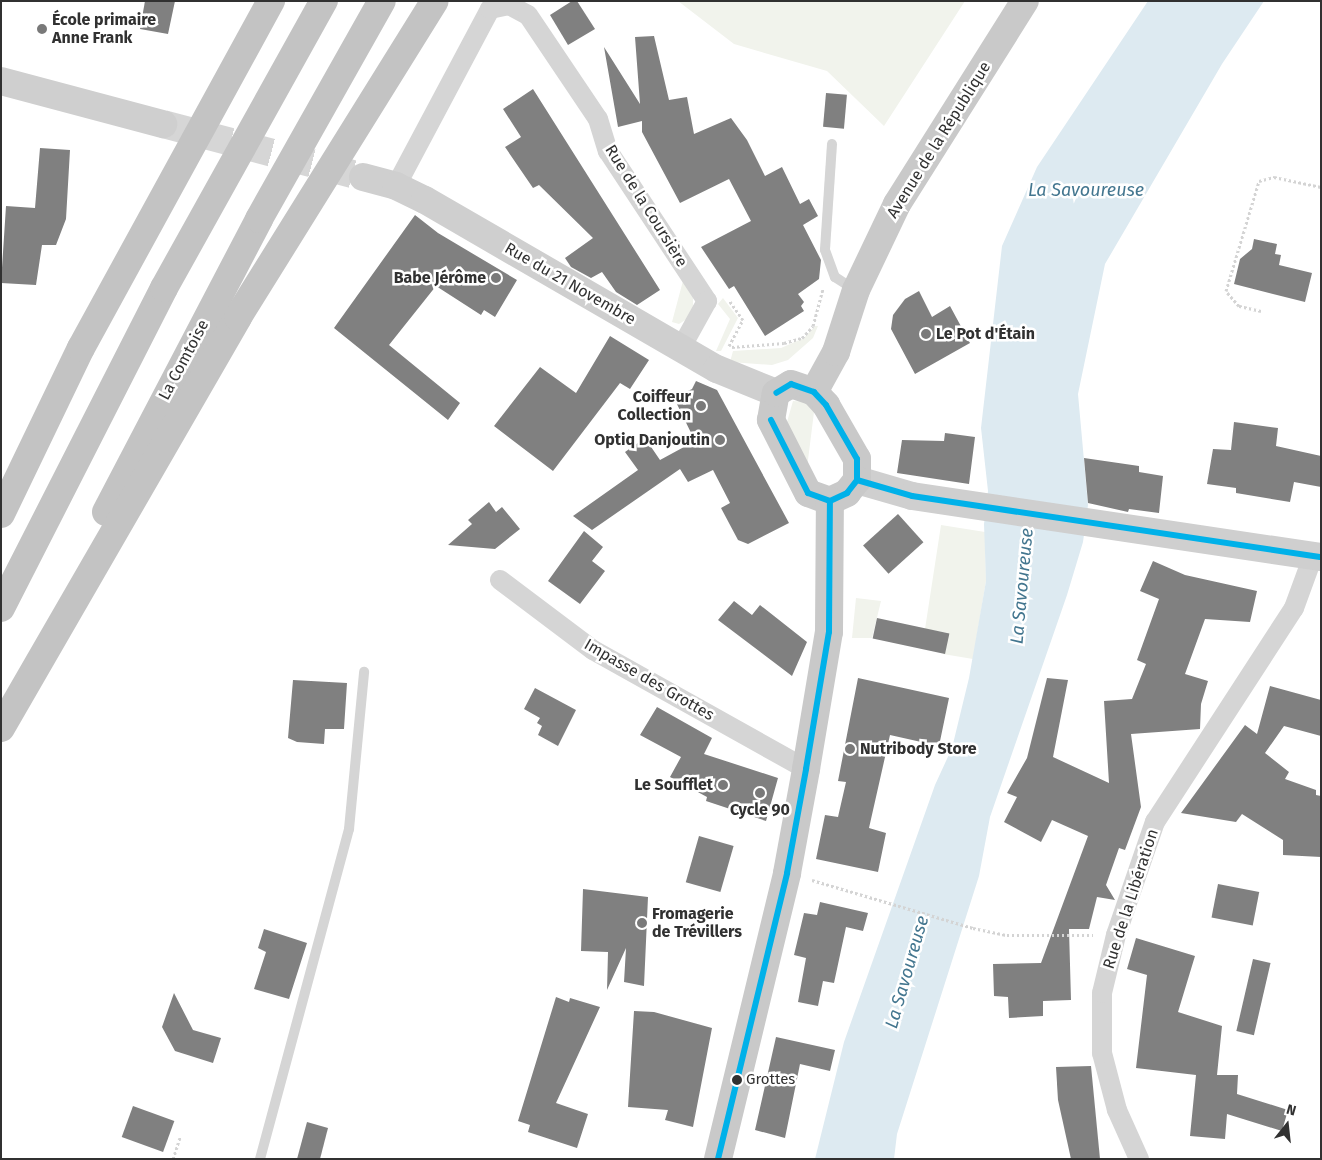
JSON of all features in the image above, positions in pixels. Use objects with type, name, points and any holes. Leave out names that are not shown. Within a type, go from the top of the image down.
[{"type":"highway","points":[[1,514],[80,348],[271,1]]},
{"type":"highway","points":[[1,608],[160,296],[324,1]]},
{"type":"highway","name":"La Comtoise","points":[[1,727],[157,410],[382,1]]},
{"type":"highway","points":[[1,727],[238,317],[435,1]]},
{"type":"main road","name":"Avenue de la République","points":[[814,392],[836,352],[856,290],[897,204],[1025,1]]},
{"type":"main road","points":[[791,384],[814,392],[826,405],[857,459],[857,480],[847,493],[830,501],[808,493],[771,420],[776,393],[791,384]]},
{"type":"main road","points":[[718,1159],[787,873],[806,769],[829,632],[830,501]]},
{"type":"street","name":"Rue de la Coursière","points":[[396,186],[490,10],[509,5],[528,15],[598,119],[608,151],[706,301],[681,348]]},
{"type":"street","points":[[1,82],[163,124]]},
{"type":"street","name":"Rue du 21 Novembre","points":[[363,177],[396,186],[717,369],[776,393]]},
{"type":"street","points":[[857,480],[912,496],[1317,556]]},
{"type":"street","name":"Rue de la Libération","points":[[1139,1159],[1117,1110],[1102,1053],[1102,993],[1116,935],[1155,822],[1228,714],[1294,608],[1317,556]]},
{"type":"street","name":"Impasse des Grottes","points":[[500,580],[593,650],[806,769]]},
{"type":"lane","points":[[832,144],[826,250],[835,277],[856,290]]},
{"type":"lane","points":[[260,1159],[349,829],[364,672]]},
{"type":"path","points":[[1261,311],[1239,306],[1226,291],[1258,181],[1274,177],[1321,187]]},
{"type":"path","points":[[717,369],[729,347],[784,343],[802,338],[813,326],[825,278],[832,270]]},
{"type":"path","points":[[787,873],[973,928],[1007,935],[1116,935]]},
{"type":"path","points":[[173,1159],[180,1137]]},
{"type":"shaded area","points":[[678,1],[965,1],[884,126],[827,71],[734,44]]},
{"type":"shaded area","points":[[684,277],[693,293],[693,306],[687,319],[679,324],[672,322]]},
{"type":"shaded area","points":[[723,298],[738,318],[721,351],[716,351],[730,319],[718,304]]},
{"type":"shaded area","points":[[815,326],[818,326],[813,338],[788,360],[772,365],[730,362],[733,351],[781,348],[804,338]]},
{"type":"shaded area","points":[[793,401],[807,402],[814,412],[807,468],[787,422]]},
{"type":"shaded area","points":[[941,525],[985,532],[986,581],[973,659],[943,654],[948,633],[925,629]]},
{"type":"shaded area","points":[[856,598],[881,601],[872,638],[852,638]]},
{"type":"water","name":"La Savoureuse","points":[[1148,1],[1264,1],[1222,64],[1105,264],[1078,394],[1088,505],[1083,542],[1067,595],[990,817],[979,876],[897,1134],[894,1159],[815,1159],[844,1042],[935,785],[952,748],[969,678],[986,581],[984,524],[988,491],[981,428],[1002,246],[1037,167]]},
{"type":"building","points":[[145,1],[175,1],[168,34],[140,29]]},
{"type":"building","points":[[572,1],[577,1],[595,29],[568,45],[550,15]]},
{"type":"building","points":[[654,36],[669,100],[687,97],[694,134],[731,118],[747,140],[765,176],[782,167],[800,204],[809,199],[818,216],[803,225],[821,260],[819,279],[798,294],[804,302],[801,306],[804,311],[765,336],[734,286],[729,289],[701,247],[751,221],[729,179],[680,203],[642,132],[642,121],[618,127],[604,47],[640,104],[635,37]]},
{"type":"building","points":[[533,89],[660,290],[637,305],[616,292],[602,272],[591,278],[571,267],[565,258],[593,238],[539,185],[533,188],[505,147],[521,137],[503,109]]},
{"type":"building","points":[[826,93],[847,95],[844,129],[823,127]]},
{"type":"building","points":[[40,148],[70,150],[66,219],[56,245],[42,245],[36,285],[1,283],[6,206],[35,208]]},
{"type":"building","points":[[415,215],[438,233],[517,280],[495,317],[484,310],[481,315],[436,286],[389,345],[460,403],[448,420],[334,328]]},
{"type":"building","points":[[1254,239],[1277,244],[1275,254],[1281,255],[1279,265],[1312,273],[1305,302],[1234,284],[1240,259],[1252,249]]},
{"type":"building","points":[[919,291],[932,317],[950,306],[970,343],[915,374],[891,329],[893,315],[905,299]]},
{"type":"building","points":[[610,336],[649,360],[630,389],[620,383],[553,471],[494,426],[540,367],[576,393]]},
{"type":"building","points":[[696,381],[717,390],[789,523],[748,544],[738,540],[721,508],[730,503],[713,470],[688,482],[680,469],[592,530],[573,516],[638,470],[625,452],[645,438],[660,460],[695,441],[674,398],[692,389]]},
{"type":"building","points":[[1234,422],[1278,428],[1276,446],[1321,456],[1321,487],[1294,482],[1290,502],[1236,493],[1236,488],[1207,484],[1213,449],[1231,450]]},
{"type":"building","points":[[945,433],[975,437],[969,484],[897,473],[902,440],[944,441]]},
{"type":"building","points":[[1084,458],[1139,466],[1139,472],[1163,476],[1159,513],[1129,509],[1128,512],[1088,503]]},
{"type":"building","points":[[489,502],[496,512],[502,507],[520,529],[495,549],[448,545],[472,524],[468,520]]},
{"type":"building","points":[[898,514],[923,542],[888,574],[863,545]]},
{"type":"building","points":[[584,531],[603,547],[592,561],[605,571],[580,604],[548,581]]},
{"type":"building","points":[[1153,561],[1185,575],[1257,591],[1250,622],[1205,619],[1185,674],[1208,681],[1201,704],[1200,729],[1131,734],[1141,807],[1125,850],[1119,848],[1106,885],[1115,900],[1097,897],[1089,929],[1069,929],[1071,1000],[1043,1001],[1043,1016],[1009,1018],[1008,997],[994,996],[993,964],[1041,963],[1088,836],[1052,820],[1041,842],[1004,822],[1017,797],[1007,793],[1027,758],[1047,678],[1068,680],[1053,757],[1109,783],[1104,701],[1132,699],[1146,664],[1137,660],[1159,599],[1140,591]]},
{"type":"building","points":[[734,601],[752,615],[760,605],[807,642],[792,676],[718,620]]},
{"type":"building","points":[[877,618],[949,633],[945,654],[873,639]]},
{"type":"building","points":[[858,678],[949,698],[939,746],[890,735],[869,828],[886,833],[878,872],[816,859],[825,815],[838,817],[846,782],[838,781]]},
{"type":"building","points":[[293,680],[347,683],[344,729],[325,729],[324,744],[297,742],[288,738]]},
{"type":"building","points":[[1270,686],[1321,700],[1321,736],[1284,726],[1265,753],[1289,772],[1285,779],[1316,790],[1316,795],[1321,796],[1321,857],[1283,855],[1283,840],[1242,814],[1236,822],[1181,813],[1245,725],[1257,734]]},
{"type":"building","points":[[535,688],[576,710],[558,746],[538,735],[542,726],[537,723],[540,718],[524,709]]},
{"type":"building","points":[[657,707],[712,738],[704,754],[778,778],[766,821],[706,801],[707,797],[670,777],[681,757],[640,735]]},
{"type":"building","points":[[699,836],[734,846],[720,892],[686,882]]},
{"type":"building","points":[[1218,884],[1259,892],[1253,925],[1212,917]]},
{"type":"building","points":[[583,889],[648,897],[644,986],[624,982],[626,948],[607,990],[608,952],[581,951]]},
{"type":"building","points":[[820,902],[868,913],[863,931],[846,927],[834,983],[823,981],[818,1006],[798,1002],[806,958],[794,955],[804,913],[817,915]]},
{"type":"building","points":[[264,929],[307,943],[289,999],[254,989],[266,952],[258,948]]},
{"type":"building","points":[[1136,938],[1195,956],[1178,1012],[1222,1026],[1217,1075],[1238,1075],[1237,1094],[1288,1110],[1282,1131],[1227,1114],[1225,1139],[1190,1136],[1196,1075],[1136,1068],[1147,975],[1127,969]]},
{"type":"building","points":[[1253,959],[1271,963],[1254,1035],[1236,1031]]},
{"type":"building","points":[[174,993],[193,1030],[221,1038],[213,1063],[175,1051],[162,1027]]},
{"type":"building","points":[[556,997],[569,1002],[570,998],[600,1007],[556,1103],[588,1114],[577,1148],[528,1132],[530,1125],[518,1121]]},
{"type":"building","points":[[634,1011],[654,1012],[712,1028],[693,1127],[665,1120],[668,1110],[628,1107]]},
{"type":"building","points":[[776,1037],[835,1050],[830,1071],[800,1064],[785,1138],[755,1130]]},
{"type":"building","points":[[1091,1066],[1100,1159],[1071,1159],[1058,1100],[1056,1067]]},
{"type":"building","points":[[133,1106],[174,1121],[163,1152],[122,1137]]},
{"type":"building","points":[[307,1122],[328,1128],[320,1159],[297,1159]]},
{"type":"tunnel","points":[[163,124],[363,177]]},
{"type":"transit line","points":[[771,420],[808,493],[830,501],[847,493],[857,480],[857,459],[826,405],[814,392],[791,384],[776,393]]},
{"type":"transit line","points":[[857,480],[912,496],[1321,557]]},
{"type":"transit line","points":[[718,1159],[787,873],[806,769],[829,632],[830,501]]},
{"type":"place","name":"École primaire Anne Frank","points":[[42,29]]},
{"type":"place","name":"Babe Jérôme","points":[[496,278]]},
{"type":"place","name":"Le Pot d'Étain","points":[[926,334]]},
{"type":"place","name":"Coiffeur Collection","points":[[701,406]]},
{"type":"place","name":"Optiq Danjoutin","points":[[720,440]]},
{"type":"place","name":"Nutribody Store","points":[[850,749]]},
{"type":"place","name":"Le Soufflet","points":[[723,785]]},
{"type":"place","name":"Cycle 90","points":[[760,793]]},
{"type":"place","name":"Fromagerie de Trévillers","points":[[642,923]]},
{"type":"place","name":"Grottes","points":[[737,1080]]}]
